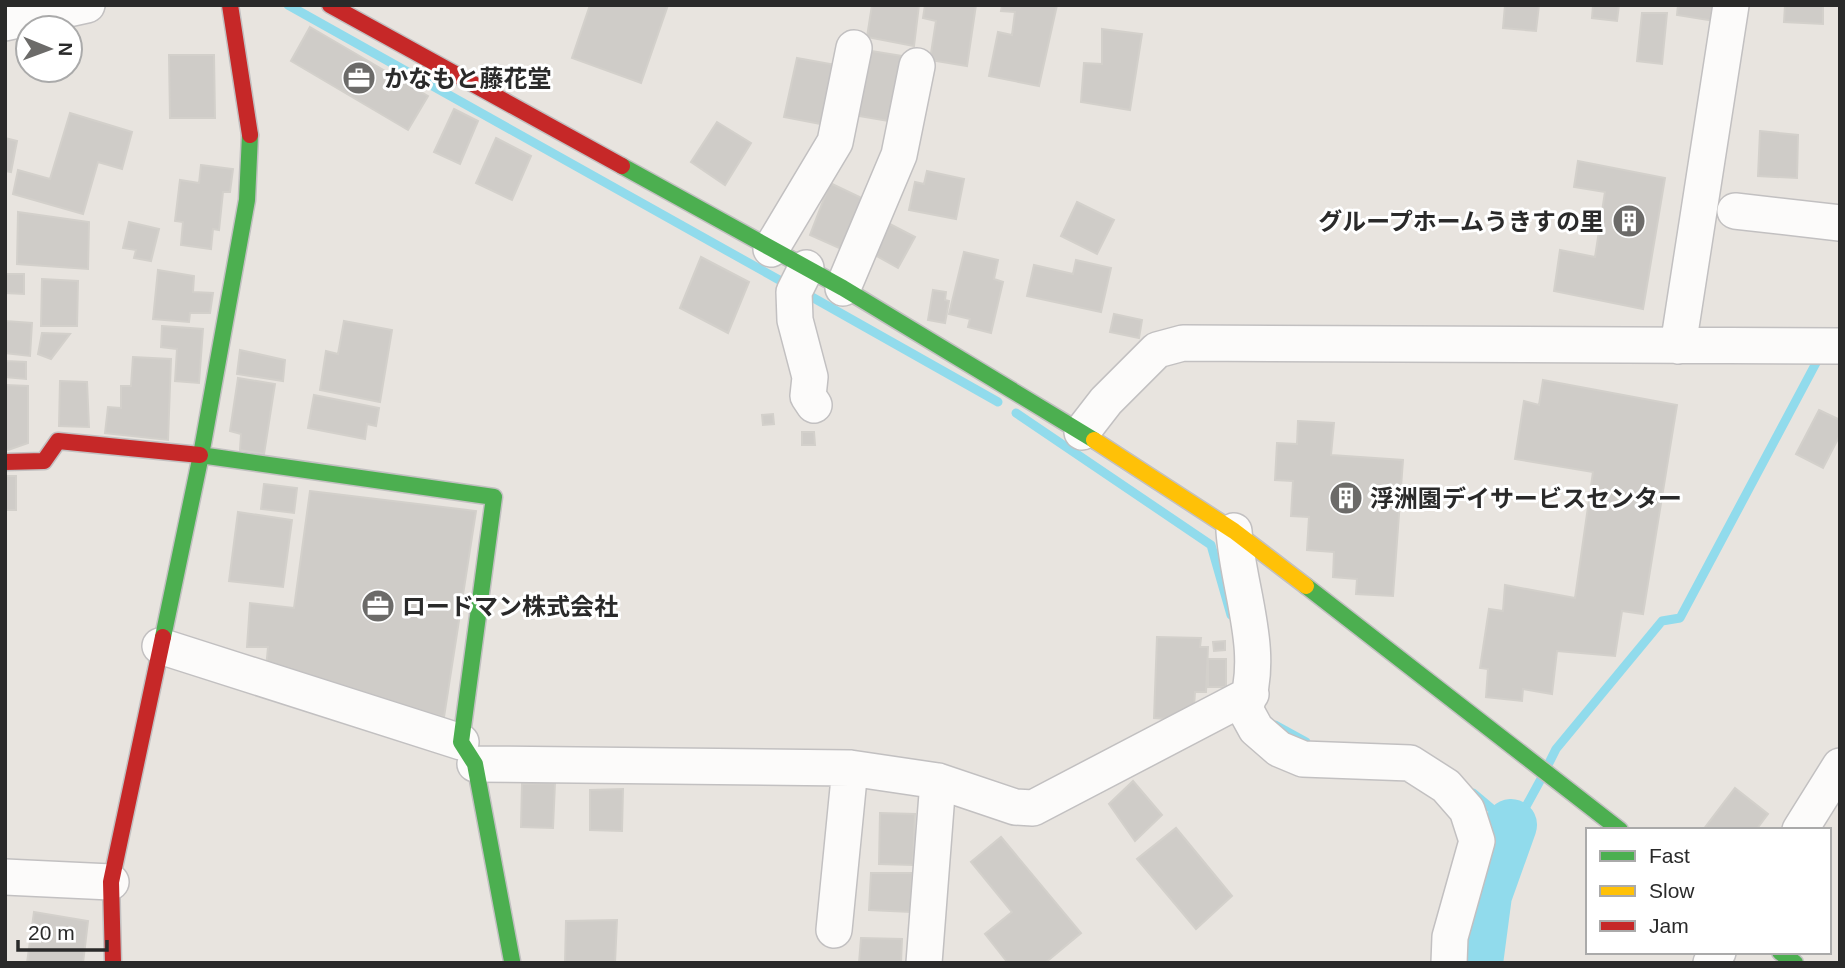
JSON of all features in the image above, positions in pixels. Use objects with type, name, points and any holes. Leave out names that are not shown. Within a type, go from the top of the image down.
[{"type":"street","points":[[5,23],[87,5]]},
{"type":"street","points":[[113,963],[111,882],[201,455],[247,200],[250,137],[230,5]]},
{"type":"street","points":[[330,5],[771,249],[799,281],[843,288],[956,353],[1082,432],[1234,531],[1617,828]]},
{"type":"street","points":[[1678,346],[1731,5]]},
{"type":"street","points":[[771,249],[835,142],[854,48]]},
{"type":"street","points":[[843,288],[899,155],[917,65]]},
{"type":"street","points":[[1735,211],[1840,223]]},
{"type":"street","points":[[799,281],[794,320],[810,377],[808,396],[814,405]]},
{"type":"street","points":[[1082,432],[1106,401],[1157,350],[1182,343],[1840,346]]},
{"type":"street","points":[[5,462],[44,461],[58,441],[201,455],[494,497],[468,753],[512,961]]},
{"type":"street","points":[[1234,531],[1236,563],[1250,626],[1253,663],[1251,694],[1245,709],[1256,729],[1279,749],[1303,759],[1410,763],[1446,786],[1467,810],[1477,841],[1450,937],[1449,963]]},
{"type":"street","points":[[160,646],[468,753],[850,768],[938,781],[1015,807],[1033,808],[1251,694]]},
{"type":"street","points":[[1801,828],[1840,766]]},
{"type":"street","points":[[834,930],[850,768]]},
{"type":"street","points":[[924,963],[938,781]]},
{"type":"street","points":[[5,877],[111,882]]},
{"type":"building","points":[[590,5],[668,5],[641,83],[572,58]]},
{"type":"building","points":[[872,5],[919,5],[914,46],[867,37]]},
{"type":"building","points":[[925,5],[976,5],[967,66],[930,60],[936,21],[923,18]]},
{"type":"building","points":[[1002,5],[1057,5],[1039,86],[989,76],[998,32],[1012,35],[1015,12],[1001,11]]},
{"type":"building","points":[[1505,5],[1539,5],[1536,31],[1503,28]]},
{"type":"building","points":[[1593,5],[1619,5],[1617,21],[1592,18]]},
{"type":"building","points":[[1678,5],[1716,5],[1715,21],[1677,15]]},
{"type":"building","points":[[1785,5],[1823,5],[1823,24],[1784,22]]},
{"type":"building","points":[[1642,13],[1667,13],[1662,64],[1637,61]]},
{"type":"building","name":"かなもと藤花堂","points":[[310,27],[428,96],[408,130],[291,61]]},
{"type":"building","points":[[1102,29],[1142,34],[1130,110],[1081,102],[1084,63],[1102,64]]},
{"type":"building","points":[[865,50],[909,57],[895,122],[853,115]]},
{"type":"building","points":[[169,55],[214,55],[215,118],[170,118]]},
{"type":"building","points":[[797,58],[836,65],[826,125],[784,117]]},
{"type":"building","points":[[454,109],[478,121],[460,164],[434,152]]},
{"type":"building","points":[[70,113],[132,132],[122,169],[98,162],[83,214],[13,194],[18,170],[50,179]]},
{"type":"building","points":[[717,122],[751,143],[725,185],[691,162]]},
{"type":"building","points":[[1760,131],[1798,135],[1797,178],[1758,176]]},
{"type":"building","points":[[5,138],[17,141],[11,172],[5,171]]},
{"type":"building","points":[[496,138],[531,156],[512,200],[476,183]]},
{"type":"building","name":"グループホームうきすの里","points":[[1578,161],[1665,178],[1643,309],[1554,291],[1560,250],[1595,257],[1605,192],[1574,187]]},
{"type":"building","points":[[201,165],[233,169],[230,192],[223,192],[219,230],[213,229],[211,249],[181,245],[183,222],[175,221],[180,180],[199,183]]},
{"type":"building","points":[[927,171],[964,179],[956,219],[909,210],[915,182],[924,184]]},
{"type":"building","points":[[830,183],[870,202],[848,252],[810,235]]},
{"type":"building","points":[[1077,202],[1114,220],[1097,254],[1061,236]]},
{"type":"building","points":[[18,212],[89,222],[88,269],[17,264]]},
{"type":"building","points":[[882,220],[915,237],[898,268],[866,250]]},
{"type":"building","points":[[129,222],[159,229],[151,261],[134,258],[136,250],[123,248]]},
{"type":"building","points":[[964,252],[998,260],[994,279],[1003,282],[991,333],[968,327],[970,319],[949,314]]},
{"type":"building","points":[[701,257],[749,282],[728,333],[680,308]]},
{"type":"building","points":[[1076,260],[1111,268],[1101,312],[1027,296],[1034,265],[1073,274]]},
{"type":"building","points":[[158,270],[194,276],[193,292],[213,293],[210,313],[190,313],[189,322],[153,319]]},
{"type":"building","points":[[5,274],[24,274],[24,294],[5,293]]},
{"type":"building","points":[[42,279],[78,281],[77,326],[41,326]]},
{"type":"building","points":[[933,290],[946,292],[945,300],[949,301],[945,323],[928,320]]},
{"type":"building","points":[[1114,314],[1142,320],[1139,338],[1110,332]]},
{"type":"building","points":[[5,321],[32,323],[30,356],[5,353]]},
{"type":"building","points":[[344,321],[392,330],[380,402],[320,390],[326,351],[338,354]]},
{"type":"building","points":[[162,326],[203,329],[199,383],[175,381],[177,349],[161,347]]},
{"type":"building","points":[[42,333],[70,334],[51,359],[38,354]]},
{"type":"building","points":[[240,350],[285,360],[283,381],[237,374]]},
{"type":"building","points":[[133,357],[171,359],[168,440],[105,433],[108,407],[121,408],[121,386],[131,386]]},
{"type":"building","points":[[5,361],[26,362],[26,379],[5,377]]},
{"type":"building","points":[[238,378],[275,384],[264,454],[240,450],[241,434],[230,431]]},
{"type":"building","points":[[1543,380],[1677,405],[1643,614],[1622,611],[1615,656],[1557,651],[1552,694],[1523,689],[1522,701],[1486,697],[1488,669],[1480,668],[1489,609],[1503,611],[1505,585],[1575,598],[1593,472],[1515,459],[1524,401],[1539,405]]},
{"type":"building","points":[[60,381],[87,382],[89,427],[59,426]]},
{"type":"building","points":[[5,385],[28,386],[28,443],[5,451]]},
{"type":"building","points":[[314,395],[379,408],[376,426],[367,424],[365,439],[308,428]]},
{"type":"building","points":[[1819,410],[1840,420],[1840,435],[1823,468],[1796,454]]},
{"type":"building","points":[[773,414],[774,424],[763,425],[762,415]]},
{"type":"building","name":"浮洲園デイサービスセンター","points":[[1298,421],[1334,423],[1331,455],[1403,460],[1393,596],[1356,594],[1357,579],[1333,577],[1334,552],[1307,550],[1309,517],[1291,516],[1293,481],[1275,480],[1277,443],[1297,444]]},
{"type":"building","points":[[802,432],[814,432],[815,445],[802,445]]},
{"type":"building","points":[[5,476],[16,476],[16,510],[5,510]]},
{"type":"building","points":[[264,484],[297,488],[294,513],[261,509]]},
{"type":"building","name":"ロードマン株式会社","points":[[310,491],[476,511],[444,717],[266,669],[268,647],[247,647],[250,603],[294,608]]},
{"type":"building","points":[[238,512],[292,520],[283,587],[229,581]]},
{"type":"building","points":[[1157,637],[1201,638],[1200,647],[1208,647],[1206,692],[1195,692],[1194,707],[1168,719],[1154,718]]},
{"type":"building","points":[[1225,641],[1225,650],[1214,651],[1213,642]]},
{"type":"building","points":[[1208,659],[1226,659],[1226,687],[1208,687]]},
{"type":"building","points":[[1133,781],[1162,815],[1135,841],[1109,804]]},
{"type":"building","points":[[555,783],[553,828],[521,827],[522,784]]},
{"type":"building","points":[[1735,788],[1768,814],[1758,828],[1705,828]]},
{"type":"building","points":[[623,789],[622,831],[590,830],[590,790]]},
{"type":"building","points":[[880,813],[915,814],[913,865],[879,864]]},
{"type":"building","points":[[1176,828],[1232,896],[1196,929],[1137,859]]},
{"type":"building","points":[[1001,837],[1081,933],[1045,963],[1008,963],[985,934],[1012,912],[971,862]]},
{"type":"building","points":[[871,873],[912,873],[911,912],[869,910]]},
{"type":"building","points":[[34,912],[88,921],[83,963],[27,963]]},
{"type":"building","points":[[617,920],[615,963],[565,963],[566,921]]},
{"type":"building","points":[[861,938],[902,939],[901,963],[859,963]]},
{"type":"waterway","points":[[288,5],[790,286]]},
{"type":"waterway","points":[[803,292],[998,402]]},
{"type":"waterway","points":[[1549,763],[1556,749],[1662,621],[1680,618],[1816,363]]},
{"type":"waterway","points":[[1016,413],[1211,545],[1231,615]]},
{"type":"waterway","points":[[1275,725],[1306,742]]},
{"type":"waterway","points":[[1473,793],[1511,825],[1524,810],[1541,779]]},
{"type":"waterway","points":[[1477,963],[1486,895],[1511,825]]},
{"type":"traffic: fast","points":[[163,637],[201,455],[247,200],[250,135]]},
{"type":"traffic: fast","points":[[622,166],[843,288],[1094,440]]},
{"type":"traffic: fast","points":[[200,455],[494,497],[461,742],[475,764],[512,961]]},
{"type":"traffic: fast","points":[[1306,586],[1617,828]]},
{"type":"traffic: fast","points":[[1783,954],[1795,963]]},
{"type":"traffic: slow","points":[[1094,440],[1234,531],[1306,586]]},
{"type":"traffic: jam","points":[[230,5],[250,135]]},
{"type":"traffic: jam","points":[[330,5],[622,166]]},
{"type":"traffic: jam","points":[[5,462],[44,461],[58,441],[200,455]]},
{"type":"traffic: jam","points":[[113,963],[111,882],[163,637]]},
{"type":"place","name":"かなもと藤花堂","points":[[359,78]]},
{"type":"place","name":"グループホームうきすの里","points":[[1629,221]]},
{"type":"place","name":"浮洲園デイサービスセンター","points":[[1346,498]]},
{"type":"place","name":"ロードマン株式会社","points":[[378,606]]}]
